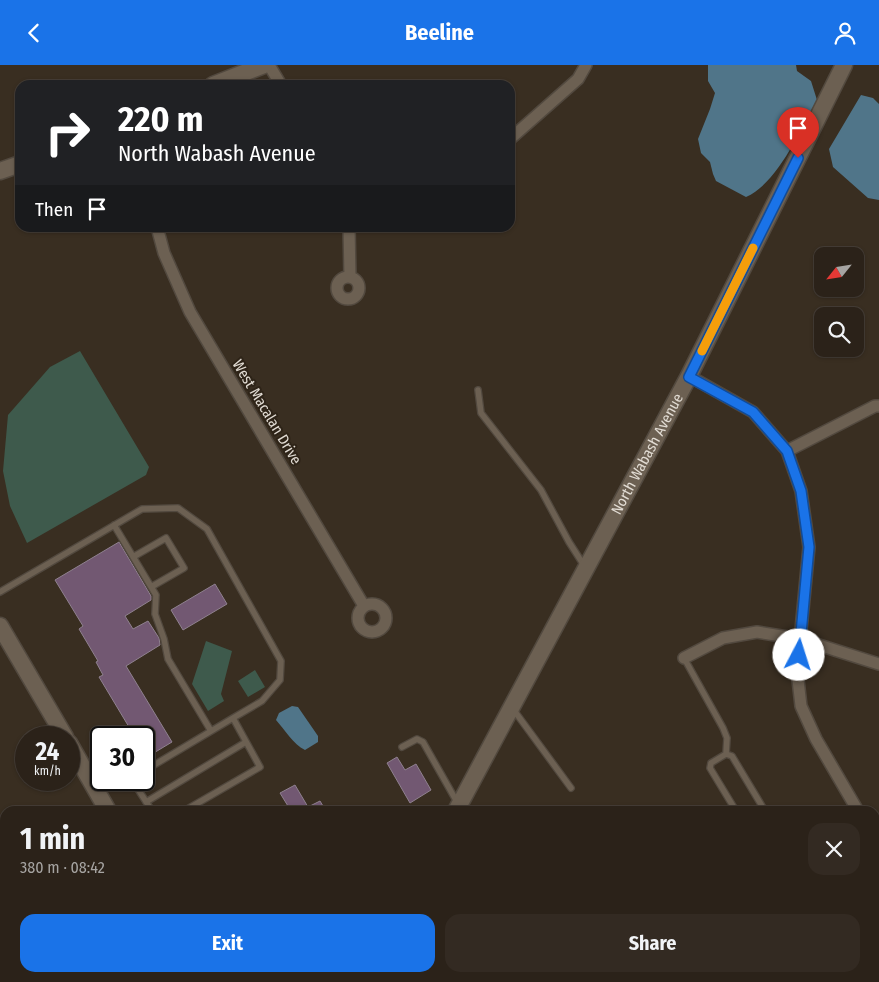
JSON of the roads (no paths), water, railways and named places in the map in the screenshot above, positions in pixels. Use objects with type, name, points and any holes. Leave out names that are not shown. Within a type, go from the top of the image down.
[{"type":"main road","points":[[220,80],[235,70],[264,65]]},
{"type":"main road","name":"North Wabash Avenue","points":[[460,806],[689,377],[844,65]]},
{"type":"main road","points":[[0,171],[15,166]]},
{"type":"main road","points":[[0,626],[59,726]]},
{"type":"main road","points":[[80,762],[105,806]]},
{"type":"street","points":[[269,65],[278,80]]},
{"type":"street","points":[[515,135],[578,79],[586,65]]},
{"type":"street","name":"West Macalan Drive","points":[[158,232],[164,253],[190,312],[364,606]]},
{"type":"street","points":[[349,232],[350,277]]},
{"type":"street","points":[[689,377],[753,412],[787,451],[801,491],[809,547],[797,671],[801,706],[816,739],[855,806]]},
{"type":"street","points":[[787,451],[875,406],[879,406]]},
{"type":"street","points":[[684,657],[723,637],[757,632],[800,639],[879,664]]},
{"type":"lane","points":[[478,390],[481,413],[541,490],[586,569]]},
{"type":"lane","points":[[0,592],[142,509],[178,508],[207,529],[281,661],[280,681],[262,701],[155,764]]},
{"type":"lane","points":[[114,525],[156,595],[155,614],[164,639],[168,659],[211,731]]},
{"type":"lane","points":[[133,557],[166,538],[184,568],[151,587]]},
{"type":"lane","points":[[684,657],[723,728],[727,738],[726,754]]},
{"type":"lane","points":[[512,707],[571,788]]},
{"type":"lane","points":[[193,806],[260,767],[233,718]]},
{"type":"lane","points":[[402,747],[417,739],[423,743],[456,806]]},
{"type":"lane","points":[[146,802],[246,742]]},
{"type":"lane","points":[[733,806],[710,768],[710,763],[726,754],[732,756],[735,760],[761,806]]},
{"type":"lane","points":[[139,791],[149,806]]},
{"type":"water","points":[[708,65],[796,65],[797,71],[811,81],[817,100],[796,140],[778,168],[758,190],[746,197],[716,181],[710,162],[701,153],[698,139],[715,93],[708,81]]},
{"type":"water","points":[[861,95],[873,98],[879,104],[879,200],[868,198],[833,167],[829,149]]},
{"type":"water","points":[[292,706],[298,707],[318,736],[318,742],[305,750],[293,741],[276,720],[279,713]]}]
